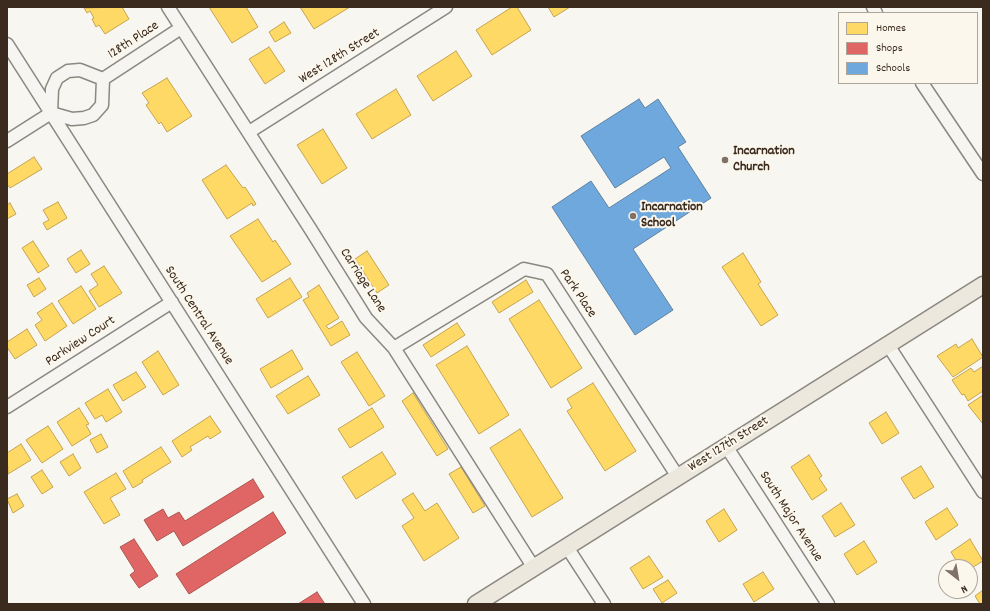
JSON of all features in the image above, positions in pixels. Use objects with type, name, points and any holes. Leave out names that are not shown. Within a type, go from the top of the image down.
[{"type":"main road","name":"West 127th Street","points":[[476,604],[983,285]]},
{"type":"street","name":"Carriage Lane","points":[[168,7],[366,318],[394,348],[534,568]]},
{"type":"street","name":"West 128th Street","points":[[249,132],[446,7]]},
{"type":"street","name":"128th Place","points":[[103,79],[181,28]]},
{"type":"street","name":"South Central Avenue","points":[[7,44],[364,604]]},
{"type":"street","name":"128th Place","points":[[80,70],[103,79],[102,104],[93,114],[84,118],[72,119],[51,113],[52,89],[57,78],[68,71],[80,70]]},
{"type":"street","points":[[923,84],[983,174]]},
{"type":"street","points":[[7,140],[51,113]]},
{"type":"street","name":"Park Place","points":[[394,348],[524,269],[547,274],[678,477]]},
{"type":"street","name":"Parkview Court","points":[[7,407],[172,302]]},
{"type":"street","points":[[888,345],[983,492]]},
{"type":"street","name":"South Major Avenue","points":[[726,446],[828,604]]},
{"type":"street","points":[[567,547],[604,604]]},
{"type":"building: Homes","points":[[122,7],[129,19],[105,34],[99,25],[96,27],[92,19],[94,18],[90,11],[87,13],[84,8]]},
{"type":"building: Homes","points":[[209,7],[246,7],[258,27],[232,43]]},
{"type":"building: Homes","points":[[300,7],[350,7],[314,29]]},
{"type":"building: Homes","points":[[512,7],[517,7],[531,30],[492,55],[476,30]]},
{"type":"building: Homes","points":[[548,7],[570,7],[554,17]]},
{"type":"building: Homes","points":[[284,22],[291,33],[275,42],[269,32]]},
{"type":"building: Homes","points":[[269,47],[285,71],[265,84],[249,59]]},
{"type":"building: Homes","points":[[456,51],[472,76],[433,101],[417,76]]},
{"type":"building: Homes","points":[[167,78],[192,116],[167,132],[161,122],[159,124],[146,105],[149,103],[142,93]]},
{"type":"building: Homes","points":[[396,89],[411,115],[372,139],[356,114]]},
{"type":"building: Homes","points":[[323,129],[347,168],[322,184],[297,145]]},
{"type":"building: Homes","points":[[34,157],[42,169],[10,188],[7,184],[7,174]]},
{"type":"building: Homes","points":[[226,165],[243,188],[245,187],[256,204],[253,206],[252,203],[227,219],[202,180]]},
{"type":"building: Homes","points":[[58,202],[67,218],[47,230],[43,223],[49,220],[43,210]]},
{"type":"building: Homes","points":[[10,203],[16,214],[7,219],[7,205]]},
{"type":"building: Homes","points":[[258,219],[273,242],[275,240],[291,264],[262,282],[230,236]]},
{"type":"building: Homes","points":[[33,241],[49,266],[38,273],[22,248]]},
{"type":"building: Homes","points":[[81,250],[90,264],[76,273],[67,259]]},
{"type":"building: Homes","points":[[367,251],[389,285],[377,293],[355,259]]},
{"type":"building: Homes","points":[[743,253],[761,282],[758,284],[778,315],[761,326],[722,267]]},
{"type":"building: Homes","points":[[104,266],[122,293],[99,307],[89,291],[98,285],[91,274]]},
{"type":"building: Homes","points":[[39,278],[46,289],[34,297],[27,285]]},
{"type":"building: Homes","points":[[290,278],[302,297],[268,318],[256,299]]},
{"type":"building: Homes","points":[[526,280],[533,292],[499,313],[492,302]]},
{"type":"building: Homes","points":[[319,285],[339,318],[326,326],[329,329],[342,321],[350,335],[331,346],[303,300],[309,297],[307,293]]},
{"type":"building: Homes","points":[[81,286],[96,309],[73,324],[58,301]]},
{"type":"building: Homes","points":[[539,300],[582,368],[551,388],[509,319]]},
{"type":"building: Homes","points":[[52,303],[67,326],[45,341],[35,325],[42,320],[37,313]]},
{"type":"building: Homes","points":[[457,323],[465,335],[431,357],[423,345]]},
{"type":"building: Homes","points":[[27,329],[37,345],[15,359],[7,347],[7,342]]},
{"type":"building: Homes","points":[[972,339],[983,357],[953,377],[937,356],[956,344],[958,348]]},
{"type":"building: Homes","points":[[467,346],[509,415],[479,434],[436,365]]},
{"type":"building: Homes","points":[[292,350],[303,369],[271,388],[260,369]]},
{"type":"building: Homes","points":[[158,351],[179,385],[163,395],[142,362]]},
{"type":"building: Homes","points":[[357,352],[385,396],[369,406],[341,362]]},
{"type":"building: Homes","points":[[983,366],[983,391],[968,401],[952,380],[971,368],[974,372]]},
{"type":"building: Homes","points":[[136,372],[146,387],[123,401],[113,385]]},
{"type":"building: Homes","points":[[308,376],[320,395],[288,414],[276,396]]},
{"type":"building: Homes","points":[[593,383],[636,451],[605,471],[567,411],[572,408],[567,399]]},
{"type":"building: Homes","points":[[108,389],[122,412],[106,422],[102,415],[95,419],[85,403]]},
{"type":"building: Homes","points":[[413,393],[448,449],[437,456],[402,401]]},
{"type":"building: Homes","points":[[983,395],[983,424],[968,405]]},
{"type":"building: Homes","points":[[79,408],[89,424],[86,425],[91,434],[72,446],[57,422]]},
{"type":"building: Homes","points":[[372,408],[384,427],[350,448],[338,429]]},
{"type":"building: Homes","points":[[886,412],[899,433],[882,444],[869,423]]},
{"type":"building: Homes","points":[[210,416],[221,432],[210,439],[208,436],[190,447],[192,450],[182,457],[172,441]]},
{"type":"building: Homes","points":[[48,426],[63,449],[42,463],[26,440]]},
{"type":"building: Homes","points":[[520,429],[563,498],[532,517],[490,448]]},
{"type":"building: Homes","points":[[101,434],[108,447],[97,453],[90,440]]},
{"type":"building: Homes","points":[[21,444],[31,460],[8,474],[7,453]]},
{"type":"building: Homes","points":[[161,447],[171,462],[142,480],[143,482],[133,488],[123,471]]},
{"type":"building: Homes","points":[[382,452],[396,474],[356,499],[342,477]]},
{"type":"building: Homes","points":[[73,454],[81,468],[69,476],[60,462]]},
{"type":"building: Homes","points":[[809,455],[822,476],[819,478],[827,490],[812,500],[791,467]]},
{"type":"building: Homes","points":[[921,466],[934,487],[914,499],[901,478]]},
{"type":"building: Homes","points":[[461,467],[485,506],[473,513],[449,474]]},
{"type":"building: Homes","points":[[42,470],[53,487],[42,494],[31,477]]},
{"type":"building: Homes","points":[[116,473],[126,489],[110,498],[120,515],[104,524],[84,492]]},
{"type":"building: Homes","points":[[413,493],[425,511],[437,503],[459,538],[424,561],[402,526],[414,518],[402,500]]},
{"type":"building: Homes","points":[[17,494],[24,506],[13,513],[7,499]]},
{"type":"building: Homes","points":[[841,503],[855,525],[835,537],[822,516]]},
{"type":"building: Homes","points":[[947,508],[958,525],[936,540],[925,522]]},
{"type":"building: Homes","points":[[724,509],[737,530],[719,542],[706,521]]},
{"type":"building: Homes","points":[[970,539],[983,561],[978,564],[978,559],[955,559],[951,552]]},
{"type":"building: Homes","points":[[864,541],[877,562],[857,575],[844,554]]},
{"type":"building: Homes","points":[[649,556],[663,577],[643,589],[630,568]]},
{"type":"building: Homes","points":[[763,572],[774,589],[754,602],[743,584]]},
{"type":"building: Homes","points":[[668,580],[677,593],[662,603],[653,589]]},
{"type":"building: Homes","points":[[983,590],[983,604],[980,604],[977,599],[978,594]]},
{"type":"building: Shops","points":[[253,479],[264,497],[183,546],[174,531],[157,541],[144,520],[163,509],[168,518],[179,512],[185,521]]},
{"type":"building: Shops","points":[[273,512],[286,533],[189,594],[176,574]]},
{"type":"building: Shops","points":[[134,539],[158,576],[139,588],[130,575],[135,571],[120,547]]},
{"type":"building: Shops","points":[[317,592],[325,604],[298,604]]},
{"type":"building: Schools","points":[[639,99],[645,108],[658,99],[686,142],[678,147],[711,198],[633,249],[673,310],[635,335],[552,207],[591,181],[609,208],[671,168],[664,157],[615,188],[581,136]]},
{"type":"place","name":"Incarnation Church","points":[[725,160]]},
{"type":"place","name":"Incarnation School","points":[[633,216]]}]
